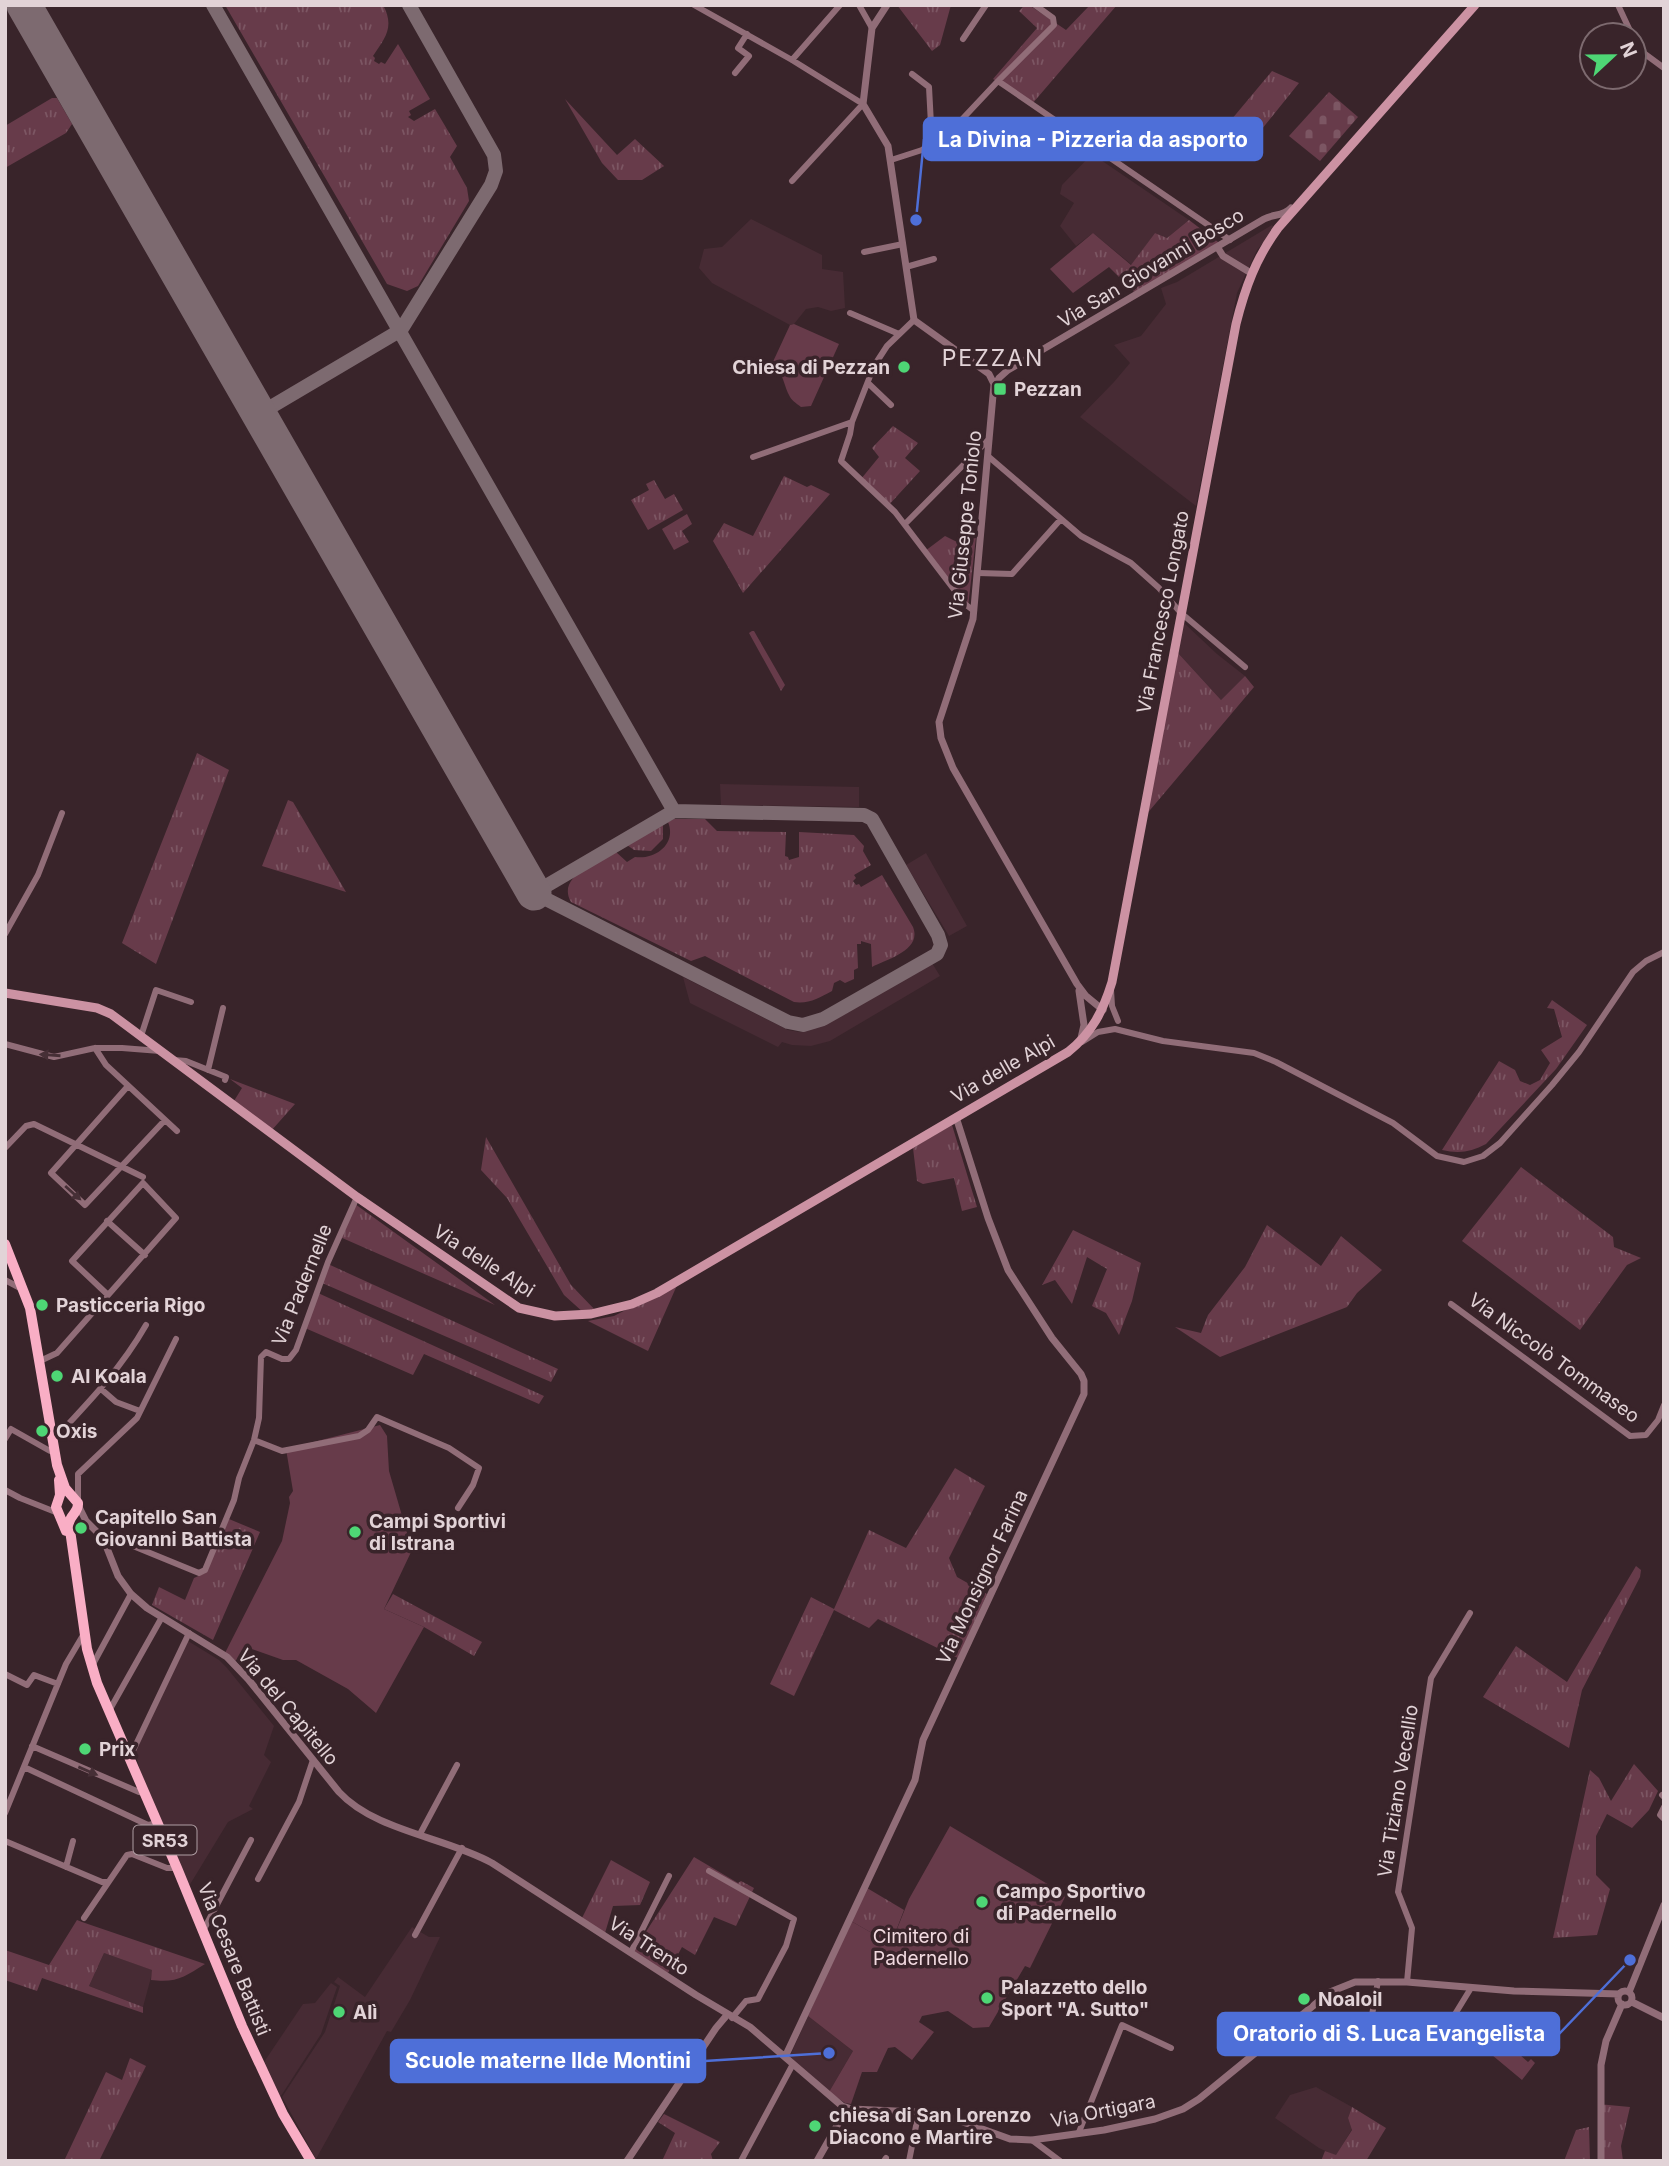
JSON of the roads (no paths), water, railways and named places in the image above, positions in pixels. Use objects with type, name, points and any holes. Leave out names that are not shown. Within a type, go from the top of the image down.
[{"type":"main road","name":"Via Francesco Longato","points":[[1075,1047],[1101,1014],[1112,982],[1236,324],[1251,273],[1270,239],[1475,5]]},
{"type":"main road","name":"Via delle Alpi","points":[[5,993],[97,1008],[111,1014],[356,1197],[519,1308],[555,1316],[592,1314],[632,1304],[657,1293],[956,1116],[1042,1069],[1075,1047]]},
{"type":"main road","name":"Via Cesare Battisti","points":[[5,1244],[32,1315],[57,1465],[65,1488],[75,1497],[69,1523],[85,1636],[92,1666],[158,1823],[172,1868],[203,1931],[242,2026],[290,2127],[311,2161]]},
{"type":"main road","name":"Via Cesare Battisti","points":[[57,1465],[56,1506],[74,1563]]},
{"type":"main road","points":[[58,1498],[75,1497]]},
{"type":"main road","points":[[60,1514],[72,1515]]},
{"type":"street","points":[[694,5],[863,104],[888,146],[914,320],[984,371],[997,376]]},
{"type":"street","points":[[792,60],[840,5]]},
{"type":"street","points":[[859,5],[872,28]]},
{"type":"street","points":[[792,181],[863,104],[872,28],[887,5]]},
{"type":"street","points":[[964,39],[986,5]]},
{"type":"street","points":[[891,160],[922,150],[951,130],[1054,25],[1053,19],[1035,5]]},
{"type":"street","points":[[1618,5],[1626,21]]},
{"type":"street","points":[[735,73],[749,56],[738,48],[747,34]]},
{"type":"street","points":[[1648,56],[1664,68]]},
{"type":"street","points":[[912,74],[929,87],[932,143]]},
{"type":"street","points":[[998,82],[1230,240]]},
{"type":"street","name":"Via San Giovanni Bosco","points":[[997,376],[1264,219],[1287,212],[1299,199],[1309,194]]},
{"type":"street","points":[[864,252],[904,244]]},
{"type":"street","points":[[1218,248],[1223,256],[1251,273]]},
{"type":"street","points":[[906,267],[934,259]]},
{"type":"street","points":[[850,313],[900,334]]},
{"type":"street","points":[[914,320],[887,346],[874,366],[852,422],[841,461],[895,512],[965,604],[974,611]]},
{"type":"street","name":"Via Giuseppe Toniolo","points":[[997,376],[974,611],[939,722],[941,738],[953,768],[1077,984],[1115,1030],[1163,1041],[1234,1049],[1263,1056],[1393,1123],[1437,1156],[1464,1162],[1483,1156],[1500,1143],[1579,1052],[1633,972],[1646,961],[1664,952]]},
{"type":"street","points":[[868,383],[891,405]]},
{"type":"street","points":[[753,457],[852,422]]},
{"type":"street","points":[[905,524],[989,439]]},
{"type":"street","points":[[989,457],[1081,536],[1131,563],[1159,588],[1181,613],[1245,667]]},
{"type":"street","points":[[978,573],[1012,574],[1061,519]]},
{"type":"street","points":[[5,934],[38,875],[62,813]]},
{"type":"street","points":[[1112,982],[1111,1001],[1118,1021]]},
{"type":"street","name":"Via Giuseppe Toniolo","points":[[1075,1047],[1084,1025],[1077,984]]},
{"type":"street","points":[[141,1036],[156,990],[191,1002]]},
{"type":"street","points":[[1080,995],[1084,1003],[1101,1014]]},
{"type":"street","points":[[1093,1002],[1108,996]]},
{"type":"street","points":[[208,1070],[223,1008]]},
{"type":"street","name":"Via Giuseppe Toniolo","points":[[1101,1014],[1118,1021],[1132,1033]]},
{"type":"street","points":[[1075,1047],[1098,1032],[1115,1030]]},
{"type":"street","points":[[5,1044],[54,1057],[95,1048],[160,1051]]},
{"type":"street","points":[[95,1048],[106,1065],[177,1131]]},
{"type":"street","points":[[171,1060],[186,1061],[226,1077],[225,1080]]},
{"type":"street","points":[[128,1086],[51,1173],[85,1205],[164,1120]]},
{"type":"street","name":"Via Monsignor Farina","points":[[785,2057],[915,1780],[923,1740],[1086,1387],[1081,1374],[1052,1338],[1008,1270],[979,1191],[956,1116]]},
{"type":"street","points":[[5,1148],[26,1126],[32,1124],[143,1177]]},
{"type":"street","points":[[40,1361],[57,1353],[145,1255],[176,1216],[145,1184],[142,1184],[72,1261],[108,1296]]},
{"type":"street","name":"Via Padernelle","points":[[102,1536],[111,1537],[198,1573],[205,1570],[232,1507],[239,1478],[254,1440],[259,1418],[261,1357],[265,1352],[289,1359],[296,1350],[328,1262],[356,1197]]},
{"type":"street","points":[[107,1222],[145,1255]]},
{"type":"street","points":[[5,1280],[24,1289]]},
{"type":"street","name":"Via Niccolò Tommaseo","points":[[1451,1304],[1630,1436],[1646,1436],[1658,1420],[1664,1405]]},
{"type":"street","points":[[52,1436],[58,1435],[102,1389],[130,1354],[146,1325]]},
{"type":"street","points":[[75,1497],[79,1472],[137,1418],[176,1339]]},
{"type":"street","points":[[102,1389],[116,1402],[140,1411]]},
{"type":"street","points":[[254,1440],[282,1451],[359,1437],[377,1417],[449,1448],[479,1468],[458,1508]]},
{"type":"street","points":[[5,1439],[11,1429],[50,1451],[54,1450]]},
{"type":"street","points":[[5,1490],[60,1514]]},
{"type":"street","name":"Via del Capitello","points":[[75,1497],[86,1521],[102,1536],[115,1570],[131,1594],[162,1617],[215,1648],[237,1667],[347,1800],[368,1815]]},
{"type":"street","points":[[41,1506],[50,1505],[58,1498]]},
{"type":"street","points":[[72,1515],[102,1536]]},
{"type":"street","points":[[92,1666],[131,1594]]},
{"type":"street","name":"Via Tiziano Vecellio","points":[[1407,1982],[1412,1928],[1398,1892],[1431,1678],[1470,1614]]},
{"type":"street","points":[[110,1711],[162,1617]]},
{"type":"street","points":[[130,1757],[189,1633]]},
{"type":"street","points":[[5,1814],[58,1684],[73,1651],[85,1636]]},
{"type":"street","points":[[5,1674],[27,1685],[34,1675],[58,1684]]},
{"type":"street","points":[[32,1746],[145,1793]]},
{"type":"street","points":[[258,1879],[299,1802],[313,1760]]},
{"type":"street","points":[[420,1834],[457,1765]]},
{"type":"street","points":[[24,1767],[148,1825],[158,1823]]},
{"type":"street","points":[[1664,1807],[1660,1815],[1664,1819]]},
{"type":"street","name":"Via Trento","points":[[368,1815],[462,1848],[492,1863],[757,2033],[829,2096],[847,2108]]},
{"type":"street","points":[[203,1931],[251,1840]]},
{"type":"street","points":[[5,1841],[107,1882]]},
{"type":"street","points":[[66,1867],[73,1841]]},
{"type":"street","points":[[415,1935],[462,1848]]},
{"type":"street","points":[[84,1918],[125,1856],[129,1854],[172,1868]]},
{"type":"street","points":[[627,2161],[716,2028],[746,2001],[758,1999],[786,1946],[794,1919],[709,1871]]},
{"type":"street","points":[[631,1952],[669,1875]]},
{"type":"street","points":[[1629,1992],[1664,1905]]},
{"type":"street","points":[[1369,2032],[1378,1981]]},
{"type":"street","name":"Via Ortigara","points":[[847,2108],[919,2111],[945,2116],[1010,2139],[1032,2140],[1118,2127],[1183,2109],[1199,2099],[1330,1992],[1355,1982],[1407,1982],[1471,1989],[1619,1994]]},
{"type":"street","points":[[1452,2019],[1471,1989]]},
{"type":"street","points":[[1601,2161],[1601,2065],[1606,2041],[1622,2004],[1619,1994],[1623,1990],[1629,1992],[1632,2002]]},
{"type":"street","points":[[1622,2004],[1632,2002]]},
{"type":"street","points":[[1632,2002],[1664,2018]]},
{"type":"street","points":[[1079,2132],[1122,2025],[1171,2048]]},
{"type":"street","points":[[741,2161],[793,2064]]},
{"type":"street","points":[[817,2161],[847,2108]]},
{"type":"street","points":[[909,2161],[919,2111]]},
{"type":"street","points":[[1032,2140],[1060,2161]]},
{"type":"place","name":"La Divina - Pizzeria da asporto","points":[[916,220]]},
{"type":"place","name":"Chiesa di Pezzan","points":[[904,367]]},
{"type":"place","name":"Pezzan","points":[[1000,389]]},
{"type":"place","name":"Pasticceria Rigo","points":[[42,1305]]},
{"type":"place","name":"Al Koala","points":[[57,1376]]},
{"type":"place","name":"Oxis","points":[[42,1431]]},
{"type":"place","name":"Capitello San Giovanni Battista","points":[[81,1528]]},
{"type":"place","name":"Campi Sportivi di Istrana","points":[[355,1532]]},
{"type":"place","name":"Prix","points":[[85,1749]]},
{"type":"place","name":"Campo Sportivo di Padernello","points":[[982,1902]]},
{"type":"place","name":"Oratorio di S. Luca Evangelista","points":[[1630,1960]]},
{"type":"place","name":"Palazzetto dello Sport \"A. Sutto\"","points":[[987,1998]]},
{"type":"place","name":"Noaloil","points":[[1304,1999]]},
{"type":"place","name":"Alì","points":[[339,2012]]},
{"type":"place","name":"Scuole materne Ilde Montini","points":[[829,2053]]},
{"type":"place","name":"chiesa di San Lorenzo Diacono e Martire","points":[[815,2126]]},
{"type":"district","name":"PEZZAN","points":[[993,358]]},
{"type":"park label","name":"Cimitero di Padernello","points":[[921,1947]]}]
